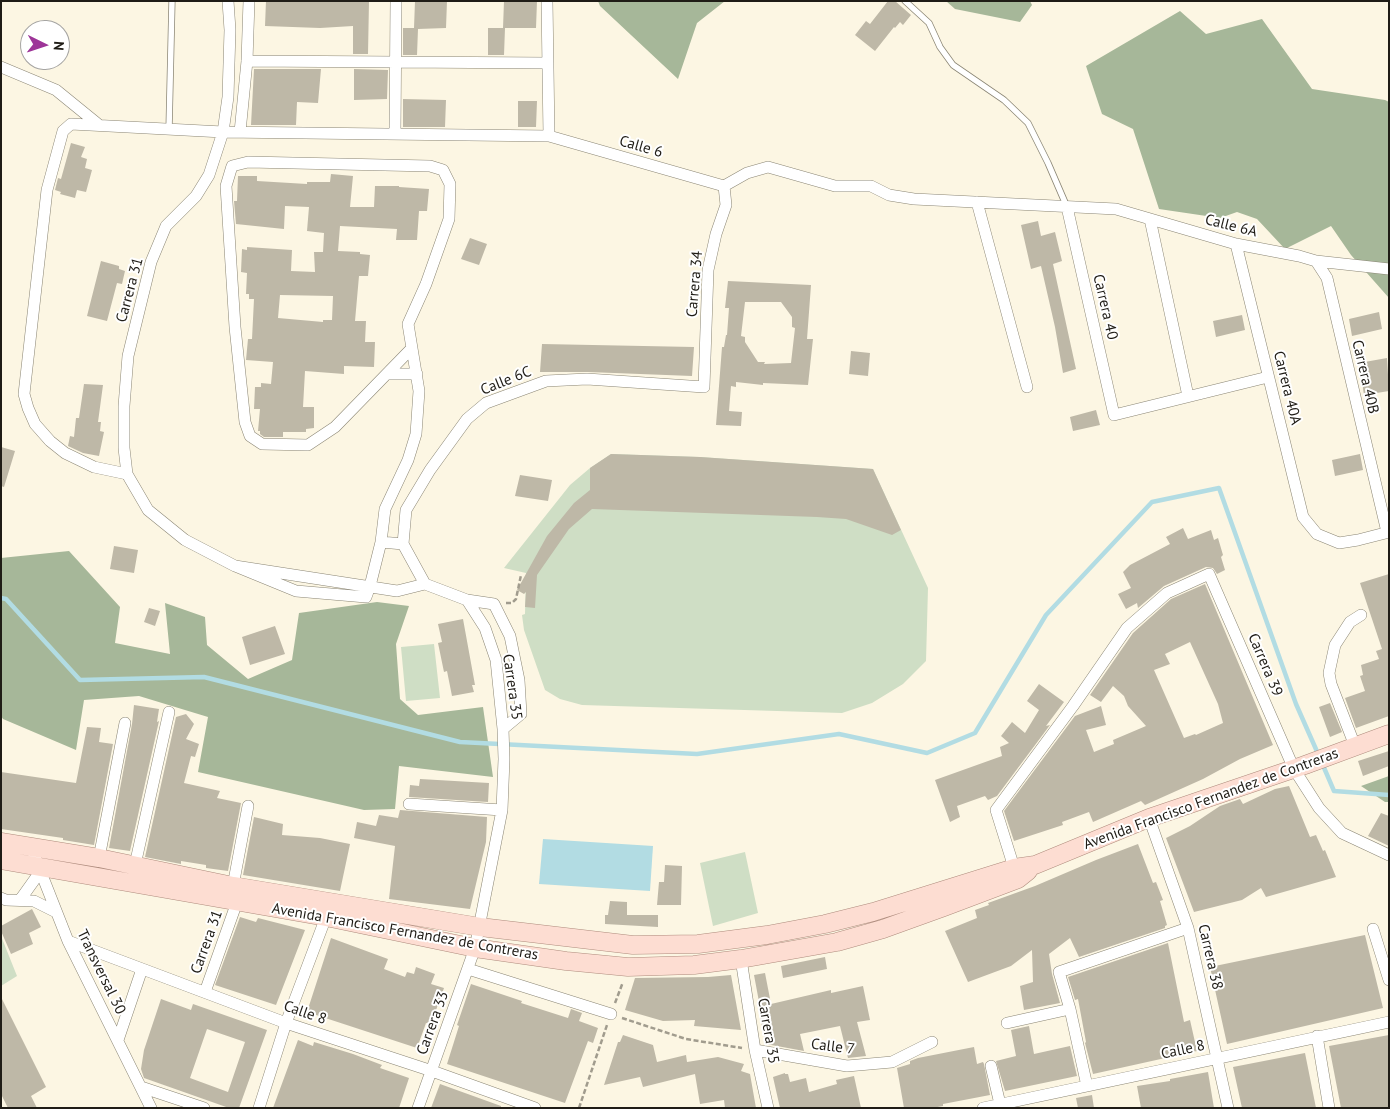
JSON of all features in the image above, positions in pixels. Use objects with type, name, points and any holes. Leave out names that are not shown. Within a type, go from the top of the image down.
[{"type":"main road","name":"Avenida Francisco Fernandez de Contreras","points":[[1,842],[135,865],[235,894],[326,917],[476,948],[566,961],[628,967],[694,965],[741,959],[836,942],[883,929],[1149,818],[1300,767],[1389,734]]},
{"type":"main road","name":"Avenida Francisco Fernandez de Contreras","points":[[1,860],[39,869],[632,946],[698,944],[767,935],[825,924],[1016,874]]},
{"type":"street","name":"Carrera 31","points":[[127,474],[124,448],[124,406],[128,356],[152,262],[166,226],[196,196],[209,175],[223,132],[228,88],[230,30],[228,1]]},
{"type":"street","points":[[240,132],[248,61],[249,1]]},
{"type":"street","points":[[395,134],[396,1]]},
{"type":"street","points":[[547,1],[549,136]]},
{"type":"street","points":[[248,61],[548,64]]},
{"type":"street","points":[[1,68],[56,90],[98,125]]},
{"type":"street","name":"Calle 6","points":[[127,474],[94,467],[65,453],[50,441],[36,424],[24,394],[47,190],[60,139],[63,131],[71,124],[223,132],[549,136],[724,186]]},
{"type":"street","points":[[127,474],[148,510],[185,540],[235,566],[296,591],[366,597],[386,509],[408,460],[416,434],[419,391],[408,324],[426,284],[449,218],[450,184],[443,170],[430,166],[248,162],[232,166],[226,186],[232,289],[245,422],[250,436],[262,444],[308,445],[335,427],[411,349]]},
{"type":"street","name":"Calle 6A","points":[[724,186],[747,173],[768,167],[834,186],[871,186],[889,195],[914,199],[1116,209],[1236,244],[1316,261],[1389,269]]},
{"type":"street","name":"Carrera 34","points":[[704,387],[708,270],[716,234],[726,205],[724,186]]},
{"type":"street","points":[[977,202],[1027,387]]},
{"type":"street","name":"Carrera 40","points":[[1067,207],[1114,415],[1188,396]]},
{"type":"street","points":[[1150,219],[1188,396],[1268,376]]},
{"type":"street","name":"Carrera 40A","points":[[1236,244],[1303,517],[1317,534],[1339,543],[1388,532]]},
{"type":"street","name":"Carrera 40B","points":[[1316,261],[1326,278],[1388,532]]},
{"type":"street","points":[[387,374],[417,374]]},
{"type":"street","name":"Calle 6C","points":[[403,544],[406,510],[425,478],[467,419],[486,403],[546,381],[587,379],[704,387]]},
{"type":"street","points":[[380,542],[403,544],[426,584]]},
{"type":"street","name":"Carrera 39","points":[[1016,874],[996,810],[1073,706],[1127,628],[1167,593],[1209,574],[1300,767]]},
{"type":"street","points":[[370,586],[398,591],[426,584],[467,600],[494,604],[510,636],[519,680],[520,714],[503,734]]},
{"type":"street","name":"Carrera 35","points":[[467,600],[485,628],[496,660],[503,734],[502,810]]},
{"type":"street","points":[[1355,746],[1331,684],[1329,673],[1335,645],[1350,622],[1361,615]]},
{"type":"street","points":[[135,865],[169,712]]},
{"type":"street","points":[[99,858],[124,723]]},
{"type":"street","points":[[1300,767],[1319,808],[1342,833],[1389,855]]},
{"type":"street","points":[[409,804],[502,810]]},
{"type":"street","name":"Carrera 31","points":[[205,992],[235,894],[248,806]]},
{"type":"street","name":"Carrera 33","points":[[418,1108],[476,948],[502,810]]},
{"type":"street","name":"Carrera 38","points":[[1149,818],[1188,928],[1228,1108]]},
{"type":"street","name":"Transversal 30","points":[[31,847],[68,941],[151,1108]]},
{"type":"street","points":[[20,900],[39,869]]},
{"type":"street","points":[[1,898],[6,900],[34,901],[56,912]]},
{"type":"street","points":[[259,1108],[286,1023],[326,917]]},
{"type":"street","points":[[1087,1086],[1070,1009],[1059,972],[1188,928]]},
{"type":"street","points":[[1374,929],[1389,980]]},
{"type":"street","name":"Calle 8","points":[[68,941],[286,1023],[432,1071],[535,1108]]},
{"type":"street","name":"Carrera 35","points":[[741,959],[768,1108]]},
{"type":"street","points":[[118,1040],[142,969]]},
{"type":"street","points":[[468,969],[611,1014]]},
{"type":"street","points":[[1007,1023],[1070,1009]]},
{"type":"street","name":"Calle 8","points":[[986,1108],[1389,1022]]},
{"type":"street","points":[[1317,1036],[1329,1108]]},
{"type":"street","name":"Calle 7","points":[[756,1050],[847,1066],[892,1062],[932,1042]]},
{"type":"street","points":[[991,1066],[1000,1104]]},
{"type":"street","points":[[142,1087],[204,1108]]},
{"type":"lane","points":[[169,129],[172,1]]},
{"type":"lane","points":[[905,1],[929,23],[940,47],[954,65],[1004,100],[1028,123],[1067,207]]},
{"type":"path","points":[[494,604],[512,603],[516,598],[522,575]]},
{"type":"path","points":[[579,1108],[628,967]]},
{"type":"path","points":[[611,1014],[686,1039],[756,1050]]},
{"type":"green space","points":[[598,1],[725,1],[697,23],[678,79],[600,6]]},
{"type":"green space","points":[[946,1],[1030,1],[1032,5],[1020,22],[955,9]]},
{"type":"green space","points":[[1180,11],[1206,34],[1262,19],[1312,89],[1389,102],[1389,298],[1351,255],[1331,226],[1285,249],[1257,219],[1237,212],[1220,218],[1159,209],[1133,129],[1102,114],[1086,66]]},
{"type":"green space","points":[[611,454],[700,457],[873,469],[928,588],[926,661],[903,684],[872,703],[842,713],[582,705],[560,699],[545,690],[524,630],[522,615],[525,614],[526,573],[504,568],[570,485]]},
{"type":"green space","points":[[69,551],[120,607],[115,643],[170,654],[165,603],[205,617],[207,645],[248,679],[292,660],[299,613],[377,602],[409,606],[396,644],[400,699],[418,715],[483,707],[493,777],[399,766],[395,809],[364,810],[198,772],[208,717],[139,696],[84,700],[76,750],[3,719],[1,716],[1,558]]},
{"type":"green space","points":[[434,644],[440,698],[406,701],[401,647]]},
{"type":"green space","points":[[1389,776],[1389,802],[1385,802],[1361,786]]},
{"type":"green space","points":[[745,852],[758,913],[713,926],[700,863]]},
{"type":"green space","points":[[1,936],[17,976],[1,986]]},
{"type":"water","points":[[543,839],[653,846],[650,891],[539,884]]},
{"type":"building","points":[[266,1],[369,1],[368,54],[353,54],[353,26],[320,28],[265,26]]},
{"type":"building","points":[[415,1],[447,1],[446,28],[418,29],[417,55],[403,55],[403,28],[414,28]]},
{"type":"building","points":[[504,1],[537,1],[536,28],[505,28],[504,55],[488,55],[488,28],[503,28]]},
{"type":"building","points":[[888,1],[895,1],[911,15],[903,25],[900,22],[894,27],[875,51],[855,35],[866,21],[870,24]]},
{"type":"building","points":[[254,69],[321,69],[318,103],[297,102],[296,125],[251,125]]},
{"type":"building","points":[[354,69],[388,70],[387,99],[354,100]]},
{"type":"building","points":[[403,99],[446,100],[445,127],[403,127]]},
{"type":"building","points":[[518,101],[537,101],[536,127],[518,127]]},
{"type":"building","points":[[71,143],[85,147],[81,157],[87,159],[85,168],[92,170],[86,192],[77,190],[75,198],[60,194],[61,192],[55,190],[58,178],[61,179]]},
{"type":"building","points":[[331,174],[353,176],[350,207],[374,207],[375,186],[429,189],[427,211],[419,211],[417,240],[396,240],[397,229],[340,226],[338,251],[360,252],[360,254],[370,255],[368,276],[359,276],[355,321],[366,321],[365,342],[375,342],[374,367],[344,366],[344,374],[305,371],[303,407],[314,407],[314,428],[306,429],[306,432],[283,432],[283,437],[264,437],[258,431],[260,409],[254,409],[255,387],[261,387],[261,383],[271,384],[273,362],[246,360],[248,339],[252,339],[254,299],[249,299],[249,294],[246,294],[247,273],[241,272],[242,249],[247,250],[247,247],[292,250],[291,271],[315,272],[314,252],[323,252],[324,233],[307,231],[309,207],[285,206],[284,229],[236,224],[234,201],[237,201],[238,176],[257,176],[257,181],[307,184],[307,182],[330,182]],"holes":[[[280,295],[333,296],[332,320],[323,320],[323,322],[278,318]]]},
{"type":"building","points":[[1038,221],[1041,236],[1055,232],[1062,261],[1053,264],[1076,369],[1063,373],[1041,266],[1031,269],[1021,225]]},
{"type":"building","points":[[470,238],[487,244],[479,265],[461,259]]},
{"type":"building","points":[[101,261],[119,266],[119,269],[125,271],[122,284],[117,283],[107,321],[87,316]]},
{"type":"building","points":[[728,281],[811,285],[807,339],[813,339],[808,385],[763,383],[763,385],[736,382],[736,387],[731,386],[729,411],[742,412],[741,426],[716,425],[722,347],[724,347],[727,335],[729,308],[725,308]],"holes":[[[745,302],[781,302],[792,317],[792,327],[795,328],[791,363],[764,364],[765,362],[758,362],[745,342],[745,337],[741,336]]]},
{"type":"building","points":[[1379,312],[1382,329],[1352,336],[1349,319]]},
{"type":"building","points":[[1242,315],[1245,330],[1216,337],[1213,321]]},
{"type":"building","points":[[542,344],[694,347],[692,376],[540,372]]},
{"type":"building","points":[[851,351],[870,353],[868,376],[849,374]]},
{"type":"building","points":[[1387,358],[1389,391],[1364,395],[1359,363]]},
{"type":"building","points":[[84,384],[103,385],[98,422],[101,422],[100,431],[104,432],[99,456],[83,453],[68,446],[70,436],[74,437],[76,418],[79,418]]},
{"type":"building","points":[[1096,410],[1100,425],[1073,431],[1070,417]]},
{"type":"building","points":[[1,447],[15,451],[4,487],[1,486]]},
{"type":"building","points":[[611,454],[700,457],[873,469],[901,530],[892,535],[846,519],[817,517],[592,509],[569,529],[537,575],[535,608],[525,607],[526,592],[524,594],[517,590],[547,536],[574,503],[590,490],[590,468]]},
{"type":"building","points":[[1360,454],[1363,470],[1335,476],[1332,460]]},
{"type":"building","points":[[520,475],[552,480],[548,501],[515,496]]},
{"type":"building","points":[[1183,528],[1188,539],[1211,530],[1214,540],[1218,538],[1225,570],[1217,574],[1213,568],[1206,567],[1164,586],[1138,608],[1137,603],[1126,609],[1118,594],[1131,588],[1123,572],[1130,565],[1170,544],[1166,537]]},
{"type":"building","points":[[114,546],[138,550],[134,573],[110,569]]},
{"type":"building","points":[[1389,574],[1389,716],[1356,728],[1345,698],[1365,691],[1360,676],[1363,675],[1361,665],[1379,659],[1376,651],[1382,649],[1360,583]]},
{"type":"building","points":[[1205,584],[1273,745],[1145,805],[1141,801],[1093,822],[1089,812],[1062,822],[1063,825],[1014,841],[1004,811],[1075,716],[1101,706],[1106,725],[1086,730],[1094,752],[1114,744],[1113,740],[1146,726],[1128,706],[1124,696],[1113,686],[1101,702],[1090,695],[1133,633],[1171,599]],"holes":[[[1190,642],[1218,704],[1223,723],[1196,735],[1184,738],[1154,670],[1170,664],[1165,654]]]},
{"type":"building","points":[[149,608],[160,611],[155,626],[144,622]]},
{"type":"building","points":[[463,619],[475,685],[472,685],[474,692],[452,696],[447,671],[444,672],[438,643],[442,642],[438,624]]},
{"type":"building","points":[[275,626],[285,654],[250,665],[242,637]]},
{"type":"building","points":[[1039,684],[1064,702],[1046,726],[1050,725],[997,796],[988,800],[985,796],[957,806],[960,817],[950,822],[935,780],[1002,756],[1000,747],[1009,743],[1001,736],[1012,722],[1025,733],[1039,710],[1027,701]]},
{"type":"building","points":[[1330,703],[1342,732],[1330,737],[1319,707]]},
{"type":"building","points":[[134,705],[159,709],[157,722],[159,721],[130,851],[109,848]]},
{"type":"building","points":[[186,714],[194,724],[186,739],[199,744],[195,757],[191,756],[184,783],[220,791],[217,798],[241,803],[228,871],[206,868],[206,865],[181,861],[181,864],[145,857],[176,717]]},
{"type":"building","points":[[87,727],[101,728],[99,742],[113,744],[94,845],[63,840],[63,838],[1,829],[1,772],[76,783]]},
{"type":"building","points":[[1389,751],[1389,766],[1363,776],[1358,761]]},
{"type":"building","points":[[420,779],[489,783],[488,802],[409,797],[410,785],[419,786]]},
{"type":"building","points":[[1289,786],[1310,837],[1316,835],[1323,851],[1325,850],[1336,877],[1266,897],[1261,888],[1242,900],[1194,912],[1166,838],[1190,826],[1220,806],[1240,799],[1243,804],[1275,789]]},
{"type":"building","points":[[400,810],[487,817],[486,842],[470,909],[389,899],[395,846],[354,838],[357,822],[376,826],[379,815],[398,818]]},
{"type":"building","points":[[1381,813],[1389,816],[1389,846],[1368,836]]},
{"type":"building","points":[[254,817],[283,824],[282,835],[320,838],[350,844],[340,891],[243,875]]},
{"type":"building","points":[[1138,844],[1153,883],[1156,882],[1163,900],[1160,901],[1167,925],[1165,928],[1079,957],[1070,938],[1049,954],[1060,1003],[1024,1010],[1020,986],[1033,982],[1032,950],[1011,966],[968,982],[945,931],[977,918],[975,910],[989,905],[988,903]]},
{"type":"building","points":[[665,865],[682,866],[681,905],[657,905],[659,882],[664,882]]},
{"type":"building","points":[[610,901],[627,902],[627,915],[658,915],[658,927],[605,924],[605,915],[608,915]]},
{"type":"building","points":[[32,909],[41,927],[29,933],[33,944],[11,954],[1,931],[1,926]]},
{"type":"building","points":[[240,917],[256,922],[258,918],[305,930],[276,1005],[215,985]]},
{"type":"building","points":[[1365,935],[1383,1008],[1227,1044],[1210,967]]},
{"type":"building","points":[[331,938],[388,959],[384,969],[405,977],[407,972],[414,974],[416,967],[435,974],[431,984],[444,988],[431,1024],[426,1023],[417,1048],[307,1012]]},
{"type":"building","points":[[1168,943],[1184,1022],[1190,1020],[1197,1051],[1093,1074],[1085,1043],[1078,999],[1075,1000],[1068,977]]},
{"type":"building","points":[[825,957],[827,969],[783,978],[781,966]]},
{"type":"building","points":[[765,973],[771,1004],[831,990],[831,993],[863,986],[870,1020],[857,1022],[866,1056],[848,1058],[840,1026],[800,1034],[804,1051],[766,1044],[758,1008],[760,1007],[754,975]]},
{"type":"building","points":[[731,975],[741,1030],[694,1026],[695,1020],[663,1021],[625,1010],[635,978]]},
{"type":"building","points":[[471,984],[568,1018],[571,1009],[582,1013],[579,1021],[598,1028],[593,1043],[588,1041],[565,1103],[447,1064],[459,1026],[457,1025]]},
{"type":"building","points":[[1,997],[46,1087],[31,1096],[37,1108],[8,1108],[1,1094]]},
{"type":"building","points":[[161,999],[191,1010],[193,1004],[267,1030],[239,1108],[229,1108],[144,1078],[141,1069],[144,1050]],"holes":[[[207,1029],[245,1042],[228,1092],[190,1078]]]},
{"type":"building","points":[[1029,1026],[1034,1054],[1070,1046],[1077,1076],[1005,1091],[996,1061],[1016,1056],[1011,1030]]},
{"type":"building","points":[[623,1035],[653,1045],[657,1062],[686,1055],[687,1062],[718,1057],[744,1064],[741,1071],[750,1074],[756,1108],[725,1108],[724,1100],[700,1104],[695,1074],[643,1087],[640,1077],[604,1085],[618,1042],[620,1042]]},
{"type":"building","points":[[1389,1035],[1389,1108],[1341,1108],[1329,1046]]},
{"type":"building","points":[[298,1040],[313,1046],[314,1042],[353,1054],[382,1065],[380,1068],[409,1078],[399,1108],[273,1108]]},
{"type":"building","points":[[974,1047],[977,1064],[983,1062],[984,1064],[990,1095],[932,1108],[904,1108],[897,1068],[910,1064],[910,1061],[918,1058]]},
{"type":"building","points":[[1305,1053],[1316,1108],[1242,1108],[1233,1067]]},
{"type":"building","points":[[1208,1072],[1214,1108],[1141,1108],[1137,1086]]},
{"type":"building","points":[[785,1073],[788,1074],[790,1082],[806,1078],[809,1092],[837,1084],[836,1080],[854,1076],[861,1108],[780,1108],[773,1077]]},
{"type":"building","points":[[440,1084],[501,1106],[501,1108],[431,1108]]},
{"type":"building","points":[[1092,1095],[1094,1108],[1078,1108],[1076,1098]]},
{"type":"waterway","points":[[1,598],[6,599],[80,680],[204,677],[460,742],[697,754],[839,734],[927,753],[975,733],[1046,615],[1152,502],[1219,488],[1296,704],[1319,756]]},
{"type":"waterway","points":[[1322,763],[1334,791],[1389,795]]}]
